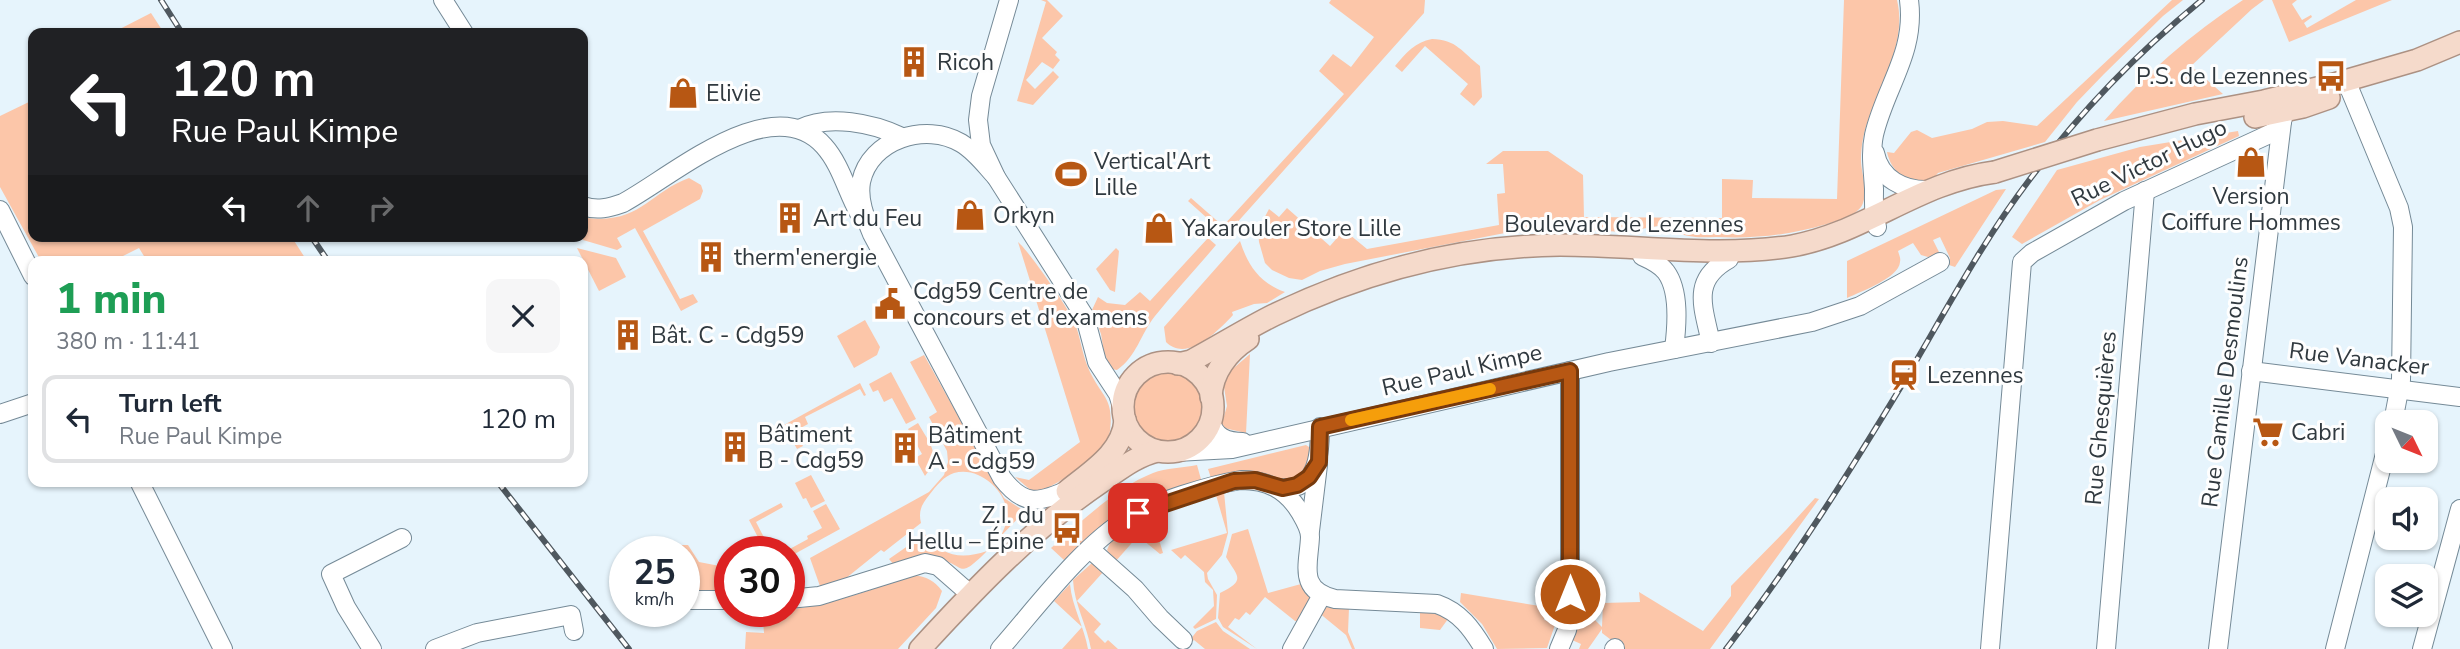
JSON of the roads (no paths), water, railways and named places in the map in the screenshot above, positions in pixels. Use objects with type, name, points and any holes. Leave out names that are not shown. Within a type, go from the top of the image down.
[{"type":"main road","name":"Rue Victor Hugo","points":[[2277,111],[2460,42]]},
{"type":"main road","name":"Boulevard de Lezennes","points":[[1212,397],[1213,383],[1221,365],[1243,343],[1287,318],[1356,289],[1442,265],[1556,253],[1729,258],[1776,255],[1849,238],[1929,190],[1971,176],[1995,172],[2195,114],[2277,111]]},
{"type":"main road","name":"Boulevard de Lezennes","points":[[1178,364],[1191,361],[1261,322],[1331,290],[1440,257],[1557,245],[1712,251],[1765,249],[1827,238],[1979,183],[1995,172]]},
{"type":"main road","points":[[920,649],[970,594],[1028,538],[1067,507],[1136,459],[1198,441],[1211,421],[1212,397],[1199,375],[1178,364],[1157,364],[1139,373],[1127,390],[1124,433],[1118,445],[1012,541],[970,594]]},
{"type":"main road","points":[[1124,415],[1135,438],[1143,445],[1166,451]]},
{"type":"street","points":[[443,0],[461,28]]},
{"type":"street","points":[[1009,0],[978,109],[979,138],[996,177],[1085,317],[1097,362],[1118,394],[1124,415]]},
{"type":"street","points":[[1883,217],[1871,153],[1880,114],[1906,50],[1911,20],[1909,0]]},
{"type":"street","points":[[2350,85],[2402,220],[2404,242],[2400,389],[2396,410]]},
{"type":"street","name":"Rue Victor Hugo","points":[[1990,649],[2022,262],[2065,233],[2145,191],[2274,132],[2277,111]]},
{"type":"street","name":"Rue Camille Desmoulins","points":[[2218,649],[2251,371],[2277,111]]},
{"type":"street","points":[[799,129],[816,122],[850,124],[882,128],[902,137]]},
{"type":"street","points":[[588,206],[598,209],[623,203],[707,152],[744,134],[774,126],[799,129],[818,140],[831,155],[849,195],[1006,483],[1018,495],[1036,501],[1070,489]]},
{"type":"street","points":[[872,234],[862,205],[861,181],[880,151],[902,137],[926,135],[952,139],[972,150],[996,177]]},
{"type":"street","points":[[1873,139],[1879,166],[1883,217]]},
{"type":"street","points":[[1879,166],[1889,178],[1900,185],[1913,190],[1929,190]]},
{"type":"street","name":"Rue Ghesquières","points":[[2106,649],[2145,191]]},
{"type":"street","points":[[0,210],[28,266]]},
{"type":"street","points":[[1642,256],[1664,269],[1671,282],[1676,313],[1674,349]]},
{"type":"street","points":[[1711,343],[1703,287],[1709,274],[1729,258]]},
{"type":"street","name":"Rue Paul Kimpe","points":[[1166,451],[1221,451],[1570,371],[1838,315],[1871,301],[1940,262]]},
{"type":"street","points":[[1559,649],[1570,617],[1570,371]]},
{"type":"street","name":"Rue Vanacker","points":[[2251,371],[2460,397]]},
{"type":"street","points":[[0,414],[28,405]]},
{"type":"street","name":"Rue Paul Kimpe","points":[[1211,421],[1215,433],[1225,439],[1237,442],[1261,441]]},
{"type":"street","points":[[1320,427],[1319,462],[1306,574],[1312,586],[1322,595],[1335,599],[1437,604],[1463,619],[1484,649]]},
{"type":"street","points":[[1000,649],[1090,549],[1111,530],[1138,513],[1234,481],[1249,480],[1278,488],[1291,487],[1304,481],[1319,462]]},
{"type":"street","points":[[2335,649],[2380,473]]},
{"type":"street","points":[[142,487],[223,649]]},
{"type":"street","points":[[1278,488],[1296,506],[1310,535]]},
{"type":"street","points":[[2422,649],[2460,509]]},
{"type":"street","points":[[372,649],[331,574],[402,538]]},
{"type":"street","points":[[1090,549],[1135,589],[1183,640]]},
{"type":"street","points":[[805,597],[819,596],[929,563],[943,570],[970,594]]},
{"type":"street","points":[[1292,649],[1322,595]]},
{"type":"street","points":[[435,649],[477,633],[571,615],[573,631]]},
{"type":"railway","points":[[161,0],[179,28]]},
{"type":"railway","points":[[1726,649],[1796,553],[1839,486],[2012,203],[2069,130],[2110,84],[2202,0]]},
{"type":"railway","points":[[315,242],[325,256]]},
{"type":"railway","points":[[502,487],[629,649]]},
{"type":"place","name":"Ricoh","points":[[914,62]]},
{"type":"place","name":"P.S. de Lezennes","points":[[2331,76]]},
{"type":"place","name":"Elivie","points":[[683,93]]},
{"type":"place","name":"Version Coiffure Hommes","points":[[2251,162]]},
{"type":"place","name":"Vertical'Art Lille","points":[[1071,174]]},
{"type":"place","name":"Orkyn","points":[[970,215]]},
{"type":"place","name":"Art du Feu","points":[[790,218]]},
{"type":"place","name":"Yakarouler Store Lille","points":[[1159,228]]},
{"type":"place","name":"therm'energie","points":[[711,257]]},
{"type":"place","name":"Cdg59 Centre de concours et d'examens","points":[[890,304]]},
{"type":"place","name":"Bât. C - Cdg59","points":[[628,335]]},
{"type":"place","name":"Lezennes","points":[[1904,375]]},
{"type":"place","name":"Cabri","points":[[2268,432]]},
{"type":"place","name":"Bâtiment B - Cdg59","points":[[735,447]]},
{"type":"place","name":"Bâtiment A - Cdg59","points":[[905,448]]},
{"type":"place","name":"Z.I. du Hellu – Épine","points":[[1067,528]]}]
